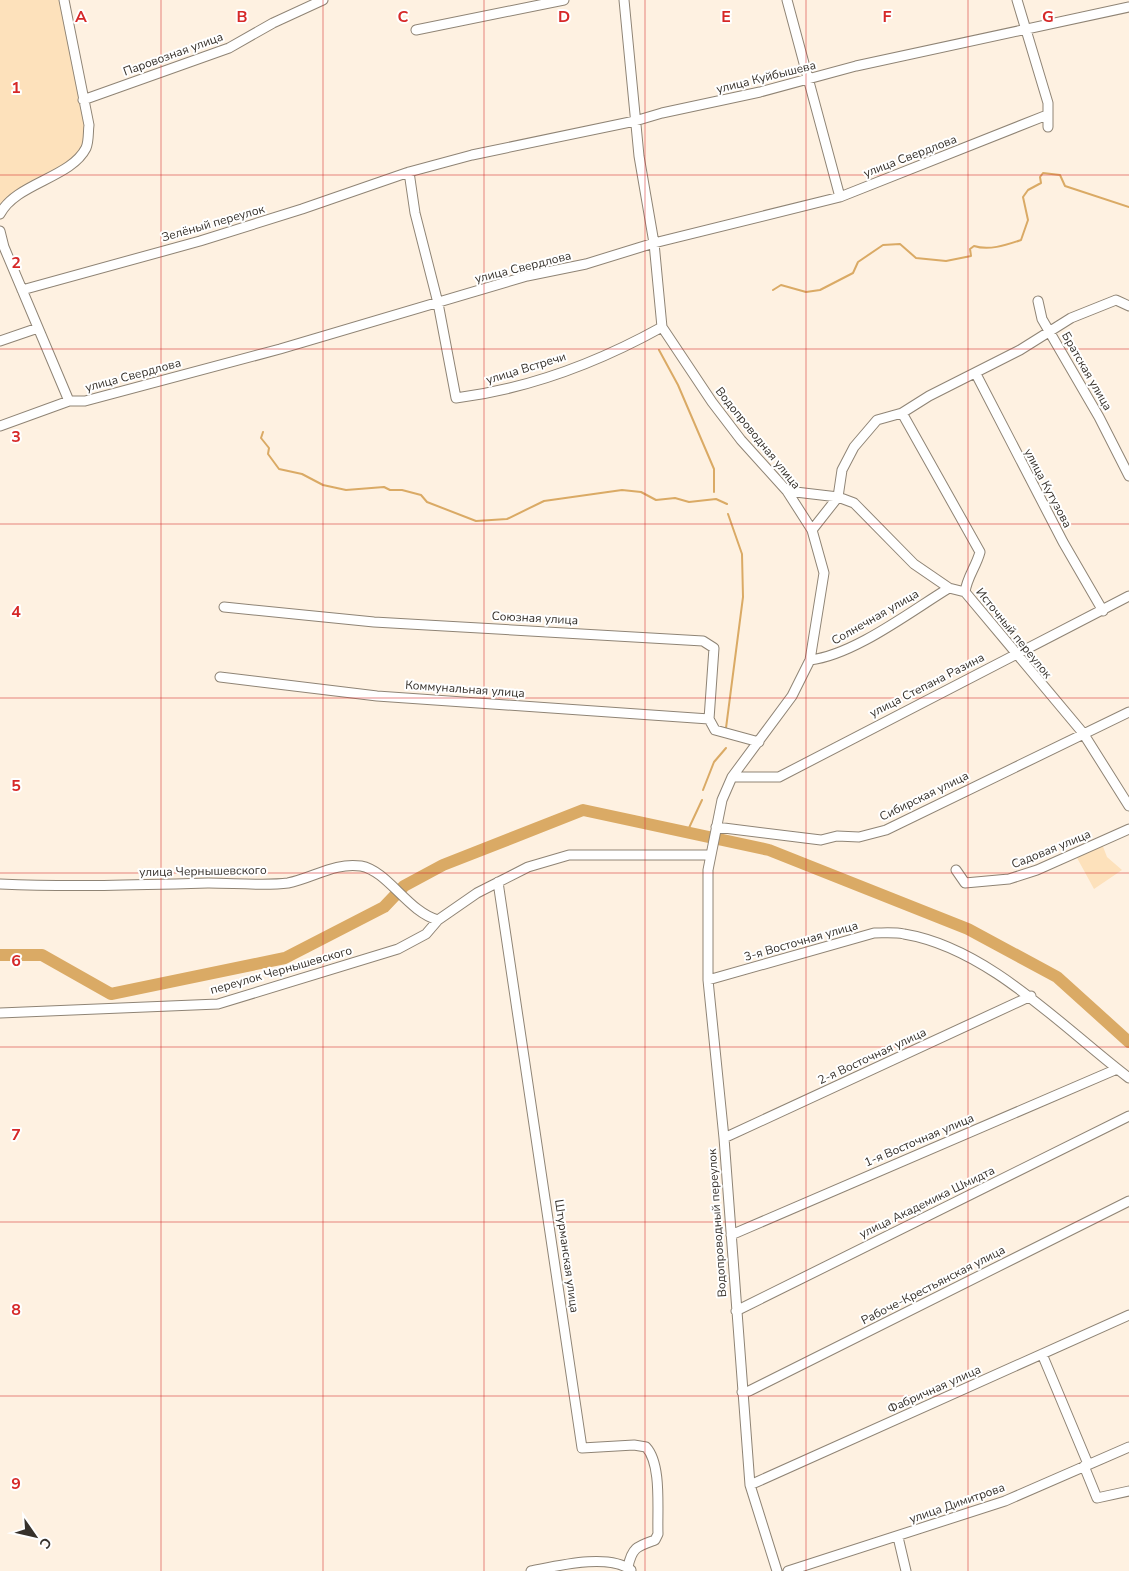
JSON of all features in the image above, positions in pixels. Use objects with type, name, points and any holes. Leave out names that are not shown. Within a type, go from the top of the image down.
[{"type":"street","points":[[0,214],[4,206],[17,196],[70,164],[85,149],[88,125],[64,0]]},
{"type":"street","name":"Паровозная улица","points":[[84,100],[229,48],[273,23],[323,0]]},
{"type":"street","points":[[416,30],[564,0]]},
{"type":"street","name":"Водопроводная улица","points":[[624,0],[635,121],[654,243],[662,328],[712,402],[741,440],[787,491],[812,530],[824,574],[810,660],[792,696],[732,777],[722,800],[708,870]]},
{"type":"street","points":[[787,0],[840,197]]},
{"type":"street","points":[[1017,0],[1027,28],[1048,103],[1048,127]]},
{"type":"street","name":"улица Куйбышева","points":[[409,172],[472,155],[635,121],[856,66],[1129,7]]},
{"type":"street","name":"улица Свердлова","points":[[0,426],[69,401],[85,401],[280,349],[527,276],[586,264],[654,243],[840,197],[1047,115]]},
{"type":"street","points":[[409,172],[415,213],[438,303]]},
{"type":"street","name":"Зелёный переулок","points":[[22,290],[200,241],[302,209],[409,172]]},
{"type":"street","points":[[0,231],[2,248],[69,401]]},
{"type":"street","points":[[812,530],[838,497],[842,470],[863,434],[877,420],[902,413],[929,396],[976,374],[1071,318],[1116,300],[1129,306]]},
{"type":"street","name":"Братская улица","points":[[1038,301],[1042,319],[1100,417],[1129,476]]},
{"type":"street","name":"улица Встречи","points":[[438,303],[456,398],[490,394],[531,382],[625,348],[662,328]]},
{"type":"street","points":[[0,341],[38,328]]},
{"type":"street","name":"улица Кутузова","points":[[976,374],[1063,542],[1103,611]]},
{"type":"street","name":"Источный переулок","points":[[902,413],[980,552],[976,566],[966,578],[964,592],[1083,733],[1129,806]]},
{"type":"street","name":"Солнечная улица","points":[[787,491],[838,497],[854,503],[914,564],[948,588],[964,592]]},
{"type":"street","name":"Солнечная улица","points":[[810,660],[828,658],[948,588]]},
{"type":"street","name":"улица Степана Разина","points":[[732,777],[779,777],[1129,596]]},
{"type":"street","name":"Союзная улица","points":[[224,607],[374,622],[703,641],[714,648],[709,720]]},
{"type":"street","name":"Коммунальная улица","points":[[220,677],[377,696],[709,720]]},
{"type":"street","name":"Сибирская улица","points":[[716,827],[810,840],[871,834],[886,830],[995,775],[1049,752],[1083,733],[1129,712]]},
{"type":"street","points":[[709,720],[715,730],[759,742]]},
{"type":"street","name":"Садовая улица","points":[[956,870],[965,883],[1009,880],[1129,830]]},
{"type":"street","name":"переулок Чернышевского","points":[[0,1013],[218,1004],[398,949],[426,934],[438,920],[477,893],[528,867],[569,855],[711,855]]},
{"type":"street","name":"улица Чернышевского","points":[[0,884],[59,887],[288,883],[346,865],[364,867],[386,880],[398,893],[428,917],[438,920]]},
{"type":"street","name":"Водопроводный переулок","points":[[708,870],[708,980],[724,1138],[736,1311],[746,1391],[750,1485],[777,1571]]},
{"type":"street","name":"Штурманская улица","points":[[498,882],[582,1448],[634,1445],[646,1447],[652,1454],[657,1469],[658,1534],[655,1540],[641,1543],[634,1550],[630,1569]]},
{"type":"street","name":"3-я Восточная улица","points":[[708,980],[874,933],[902,933],[956,950],[1031,996],[1129,1078]]},
{"type":"street","name":"2-я Восточная улица","points":[[724,1138],[1031,996]]},
{"type":"street","name":"1-я Восточная улица","points":[[731,1235],[1117,1069]]},
{"type":"street","name":"улица Академика Шмидта","points":[[736,1311],[1129,1116]]},
{"type":"street","name":"Рабоче-Крестьянская улица","points":[[746,1391],[1129,1201]]},
{"type":"street","name":"Фабричная улица","points":[[750,1485],[1129,1315]]},
{"type":"street","points":[[1042,1354],[1097,1498],[1129,1491]]},
{"type":"street","name":"улица Димитрова","points":[[788,1571],[1005,1501],[1129,1448]]},
{"type":"street","points":[[898,1537],[906,1571]]},
{"type":"street","points":[[531,1571],[573,1562],[609,1563],[630,1569]]},
{"type":"shaded area","points":[[0,0],[61,0],[86,124],[84,144],[74,157],[55,172],[0,204]]},
{"type":"shaded area","points":[[1102,844],[1107,857],[1122,870],[1094,889],[1076,856]]},
{"type":"waterway","points":[[773,290],[781,285],[806,292],[820,290],[853,273],[858,262],[883,245],[900,244],[916,258],[946,261],[971,256],[970,249],[974,246],[992,248],[1021,240],[1028,220],[1023,197],[1028,190],[1041,183],[1040,177],[1043,173],[1060,175],[1065,186],[1129,207]]},
{"type":"waterway","points":[[659,350],[678,385],[714,469],[714,492]]},
{"type":"waterway","points":[[263,432],[261,438],[269,448],[268,454],[279,469],[302,474],[323,485],[346,490],[384,487],[390,490],[402,490],[421,495],[427,502],[476,521],[507,519],[544,501],[622,490],[641,492],[656,500],[675,498],[689,502],[716,499],[727,504]]},
{"type":"waterway","points":[[726,728],[743,597],[742,554],[728,514]]},
{"type":"waterway","points":[[703,790],[714,762],[726,748]]},
{"type":"waterway","points":[[688,830],[702,800]]},
{"type":"waterway","points":[[0,955],[42,955],[111,994],[285,958],[384,907],[404,886],[443,865],[583,810],[769,850],[968,929],[1057,977],[1129,1042]]}]
